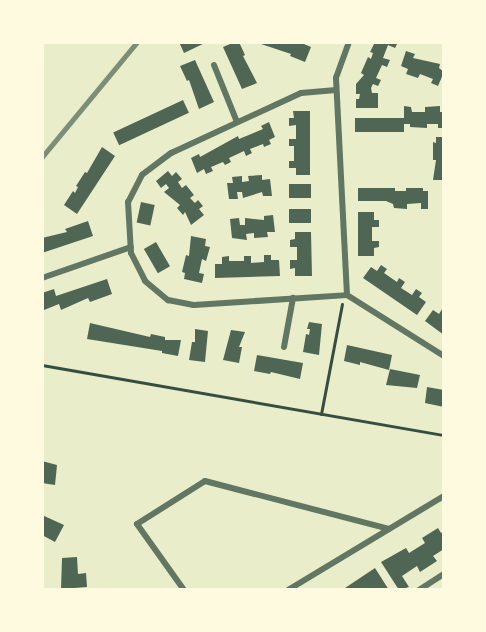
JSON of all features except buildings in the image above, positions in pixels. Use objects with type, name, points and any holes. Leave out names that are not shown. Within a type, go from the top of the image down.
[{"type":"street","points":[[346,295],[336,78],[349,42]]},
{"type":"street","points":[[214,65],[237,122]]},
{"type":"street","points":[[336,90],[301,93],[171,153],[142,175],[128,202],[131,247],[145,281],[168,300],[194,305],[346,295],[444,356]]},
{"type":"street","points":[[42,278],[131,247]]},
{"type":"street","points":[[284,347],[293,298]]},
{"type":"street","points":[[184,590],[137,524],[205,481],[389,529]]},
{"type":"street","points":[[288,590],[444,496]]},
{"type":"street","points":[[419,590],[444,574]]},
{"type":"path","points":[[321,414],[346,295]]},
{"type":"path","points":[[42,365],[444,435]]},
{"type":"railway","points":[[42,157],[137,42]]}]
